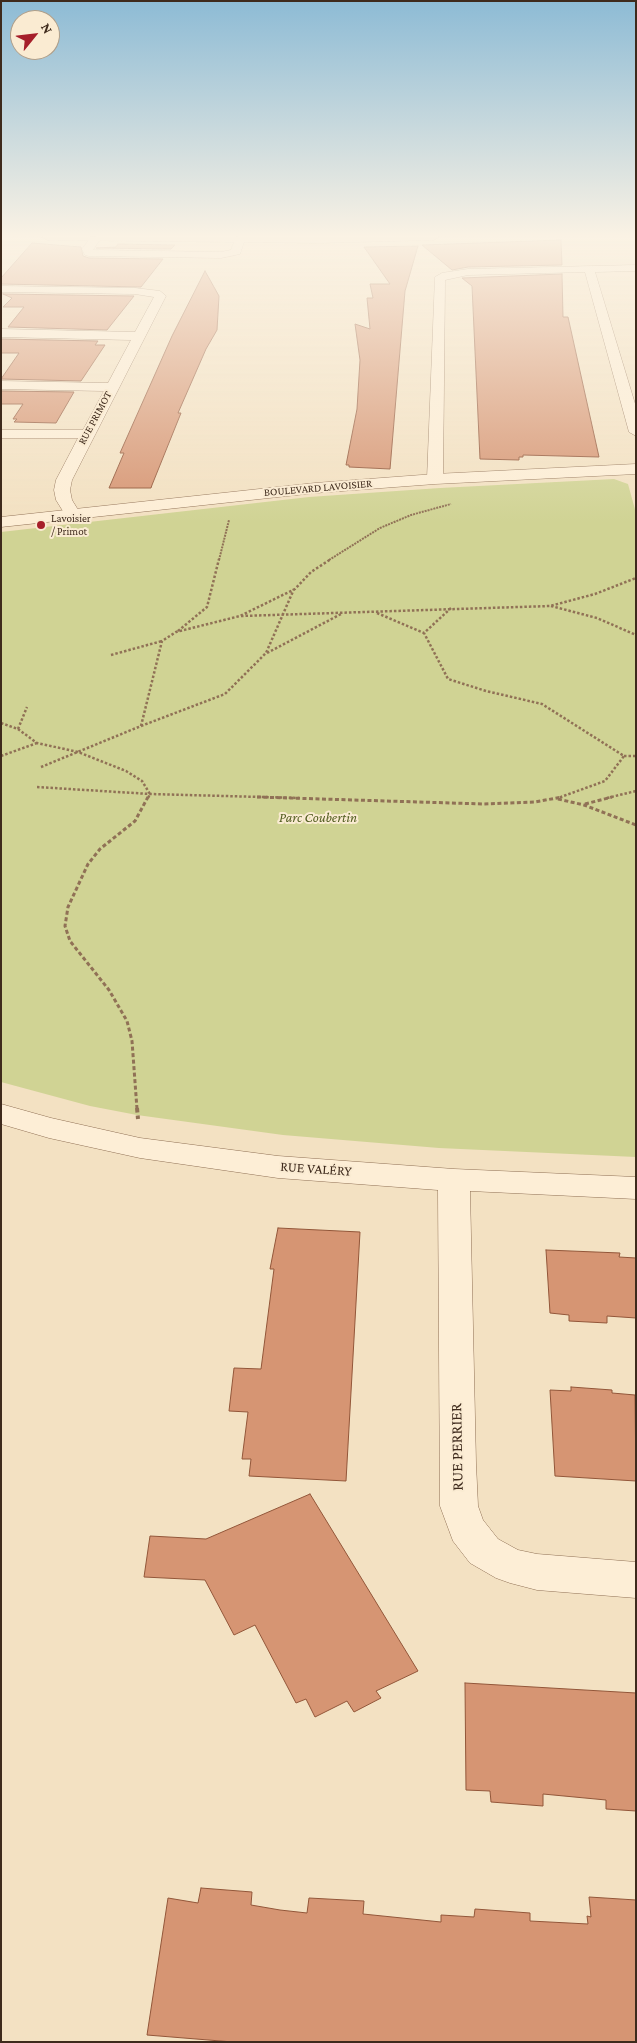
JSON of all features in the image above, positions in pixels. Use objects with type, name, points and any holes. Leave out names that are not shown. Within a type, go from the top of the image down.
[{"type":"street","name":"RUE PRIMOT","points":[[72,513],[64,500],[62,490],[64,480],[139,332]]},
{"type":"street","points":[[436,479],[438,332]]},
{"type":"street","points":[[607,332],[636,432]]},
{"type":"street","points":[[1,334],[137,336]]},
{"type":"street","points":[[1,385],[112,387]]},
{"type":"street","points":[[1,434],[86,434]]},
{"type":"street","name":"BOULEVARD LAVOISIER","points":[[1,522],[236,496],[436,479],[636,469]]},
{"type":"street","name":"RUE VALÉRY","points":[[1,1114],[49,1128],[140,1148],[278,1167],[454,1180],[636,1188]]},
{"type":"street","name":"RUE PERRIER","points":[[454,1180],[457,1464],[459,1506],[467,1529],[484,1551],[510,1566],[537,1572],[636,1580]]},
{"type":"path","points":[[111,654],[162,641],[207,607],[236,496]]},
{"type":"path","points":[[176,632],[240,616],[294,589],[311,572],[380,528],[411,514],[453,504]]},
{"type":"path","points":[[240,616],[550,606],[595,594],[636,578]]},
{"type":"path","points":[[266,653],[284,616],[294,589]]},
{"type":"path","points":[[550,606],[597,618],[636,635]]},
{"type":"path","points":[[424,633],[451,608]]},
{"type":"path","points":[[374,612],[424,633],[448,679],[486,691],[542,704],[624,756],[636,756]]},
{"type":"path","points":[[41,767],[225,694],[266,653],[342,613]]},
{"type":"path","points":[[142,726],[162,641]]},
{"type":"path","points":[[18,729],[27,707]]},
{"type":"path","points":[[1,723],[18,729],[38,744],[78,752],[126,771],[142,781],[150,794]]},
{"type":"path","points":[[1,756],[38,744]]},
{"type":"path","points":[[37,787],[150,794],[484,804],[535,802],[557,799],[605,781],[624,756]]},
{"type":"path","points":[[584,804],[636,791]]},
{"type":"path","points":[[140,1148],[132,1041],[127,1021],[108,990],[70,941],[65,926],[68,907],[88,864],[100,850],[135,822],[150,794]]},
{"type":"path","points":[[557,799],[584,804],[636,824]]},
{"type":"green space","name":"Parc Coubertin","points":[[614,479],[628,484],[636,513],[636,1157],[439,1148],[283,1135],[137,1115],[90,1106],[1,1082],[1,532],[309,497]]},
{"type":"building","points":[[174,332],[216,332],[206,349],[178,413],[181,413],[151,488],[109,488],[124,453],[120,453]]},
{"type":"building","points":[[356,332],[402,332],[390,469],[349,467],[349,465],[346,465],[357,409],[360,360]]},
{"type":"building","points":[[474,332],[571,332],[599,457],[523,455],[523,457],[519,457],[519,460],[480,459]]},
{"type":"building","points":[[1,339],[98,341],[95,345],[105,345],[81,381],[1,379],[19,353],[1,353]]},
{"type":"building","points":[[1,391],[74,392],[56,423],[14,422],[17,419],[13,419],[23,404],[1,404]]},
{"type":"building","points":[[278,1228],[360,1232],[346,1481],[249,1476],[251,1459],[242,1459],[248,1412],[229,1411],[234,1368],[261,1369],[274,1269],[270,1269]]},
{"type":"building","points":[[546,1250],[620,1253],[619,1257],[636,1258],[636,1318],[607,1316],[607,1323],[569,1321],[569,1315],[550,1313]]},
{"type":"building","points":[[571,1387],[612,1390],[612,1393],[635,1395],[636,1481],[555,1476],[550,1390],[571,1391]]},
{"type":"building","points":[[310,1494],[418,1671],[376,1691],[381,1698],[354,1712],[347,1701],[315,1717],[306,1699],[296,1703],[255,1625],[234,1635],[205,1580],[144,1577],[150,1536],[206,1539]]},
{"type":"building","points":[[465,1683],[636,1693],[636,1811],[606,1809],[606,1800],[543,1794],[543,1806],[491,1802],[490,1791],[466,1790]]},
{"type":"building","points":[[201,1888],[252,1892],[251,1905],[280,1910],[307,1913],[309,1898],[364,1901],[363,1914],[441,1922],[441,1915],[474,1917],[475,1909],[530,1913],[530,1921],[588,1924],[587,1916],[591,1917],[589,1897],[636,1900],[636,2042],[233,2042],[147,2035],[168,1898],[198,1903]]},
{"type":"place","name":"Lavoisier / Primot","points":[[41,525]]}]
